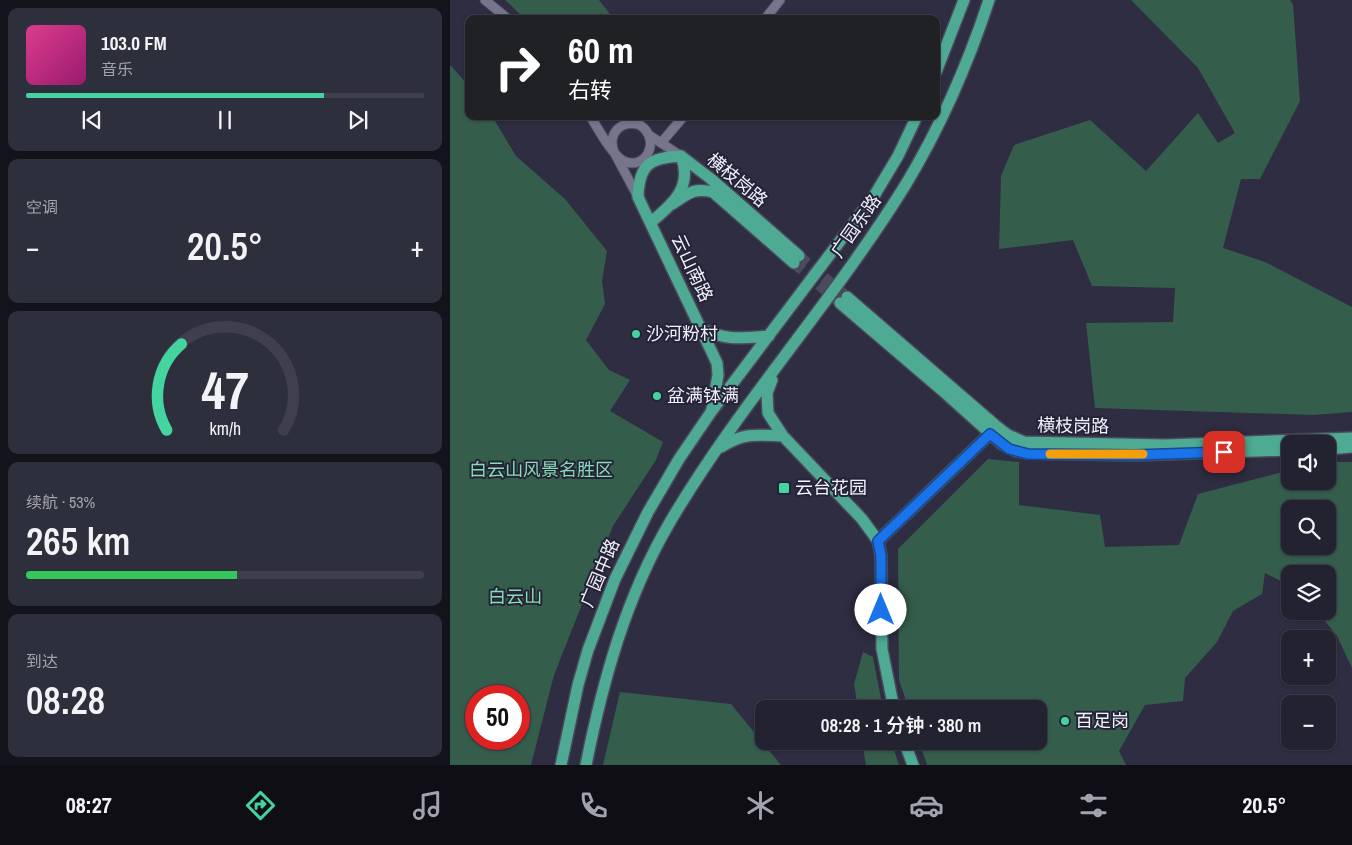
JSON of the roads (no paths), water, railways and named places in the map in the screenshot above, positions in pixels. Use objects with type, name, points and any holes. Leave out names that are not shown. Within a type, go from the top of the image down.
[{"type":"main road","points":[[940,62],[964,0]]},
{"type":"main road","name":"广园东路","points":[[715,451],[882,221],[922,157],[960,79],[989,0]]},
{"type":"main road","name":"广园东路","points":[[711,412],[874,196],[898,156],[915,120]]},
{"type":"main road","points":[[638,197],[639,180],[646,166],[656,159],[681,156],[686,176],[680,193],[672,204],[651,222]]},
{"type":"main road","name":"横枝岗路","points":[[672,204],[692,190],[713,192],[797,260],[711,179],[681,156]]},
{"type":"main road","name":"云山南路","points":[[638,197],[717,363],[718,375],[711,412]]},
{"type":"main road","name":"横枝岗路","points":[[844,300],[994,430],[1009,449],[1028,454],[1135,455],[1281,450]]},
{"type":"main road","points":[[701,329],[717,336],[731,339],[769,336]]},
{"type":"main road","points":[[777,367],[767,393],[768,413],[783,436],[862,519],[878,541],[881,556],[882,649],[892,700]]},
{"type":"main road","name":"广园中路","points":[[561,765],[578,685],[588,650],[615,579],[667,478],[711,412]]},
{"type":"main road","points":[[878,541],[994,430]]},
{"type":"main road","name":"横枝岗路","points":[[994,430],[1016,440],[1035,443],[1166,445],[1352,438]]},
{"type":"main road","points":[[586,765],[609,665],[631,602],[670,522],[715,451],[730,441],[746,435],[783,436]]},
{"type":"main road","points":[[1336,448],[1352,447]]},
{"type":"main road","points":[[907,750],[913,765]]},
{"type":"street","points":[[484,0],[503,15]]},
{"type":"street","points":[[768,15],[780,0]]},
{"type":"street","points":[[593,120],[616,154],[621,159],[631,162],[643,159],[650,148],[650,134],[646,129],[631,120]]},
{"type":"street","points":[[661,143],[681,120]]},
{"type":"street","points":[[634,123],[621,126],[616,131],[612,143],[638,197]]},
{"type":"street","name":"横枝岗路","points":[[650,134],[681,156]]},
{"type":"tunnel","points":[[799,256],[847,297]]},
{"type":"tunnel","points":[[794,263],[840,303]]},
{"type":"place","name":"沙河粉村","points":[[636,334]]},
{"type":"place","name":"盆满钵满","points":[[657,396]]},
{"type":"place","name":"云台花园","points":[[784,488]]},
{"type":"place","name":"百足岗","points":[[1065,721]]},
{"type":"park label","name":"白云山风景名胜区","points":[[541,470]]},
{"type":"park label","name":"白云山","points":[[515,597]]}]
